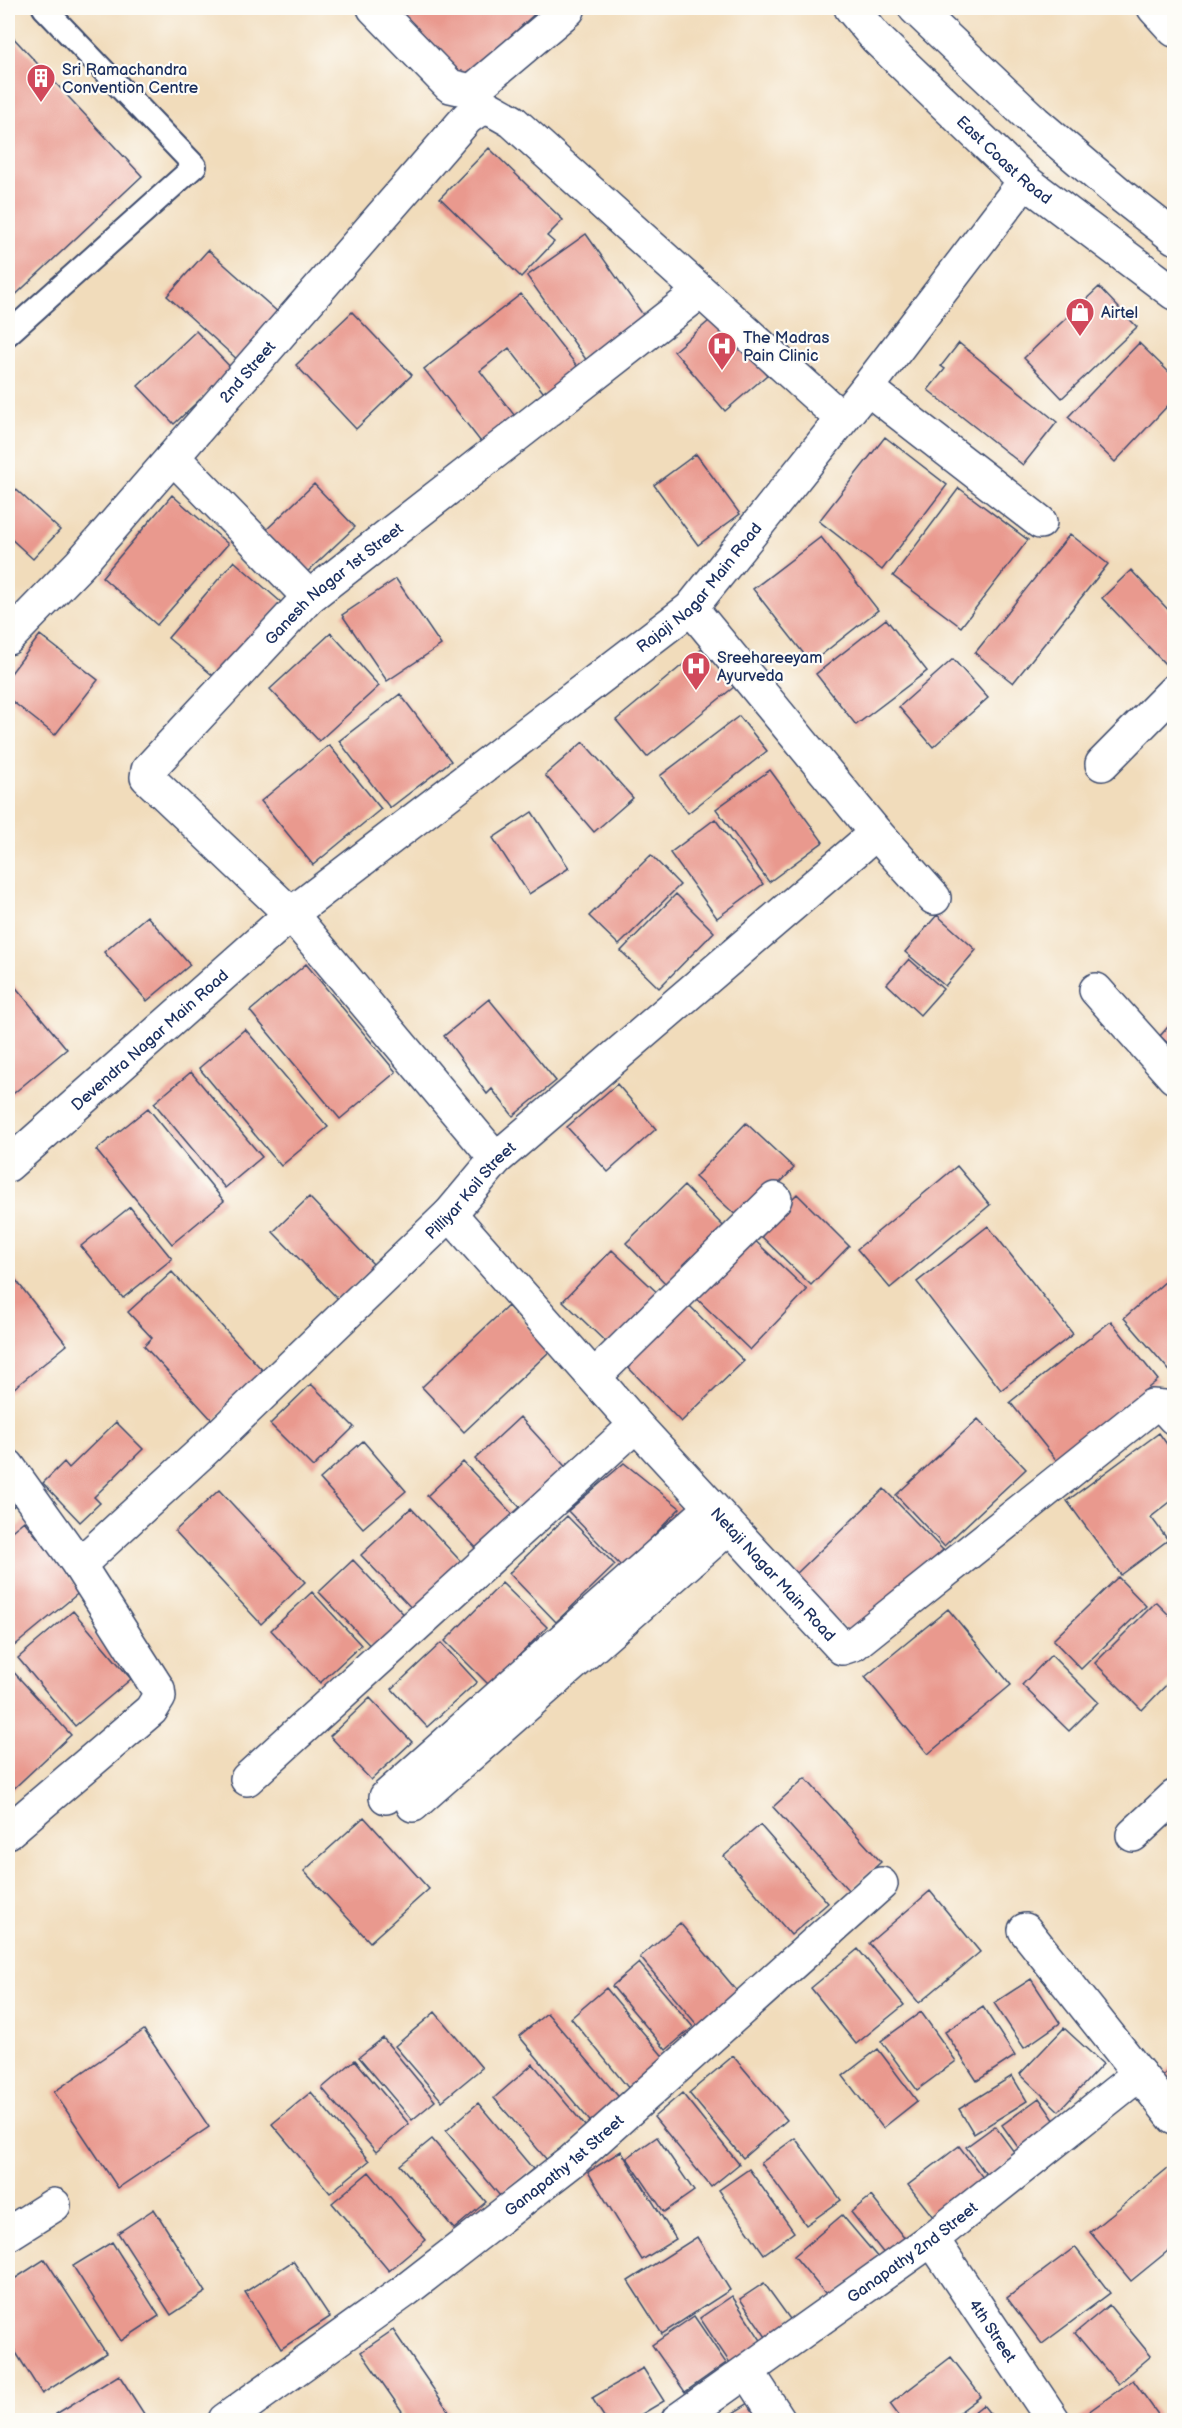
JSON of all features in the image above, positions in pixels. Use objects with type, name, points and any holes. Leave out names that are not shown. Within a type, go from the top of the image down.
[{"type":"street","points":[[374,8],[450,86],[472,91],[568,8]]},
{"type":"street","name":"East Coast Road","points":[[851,8],[876,38],[1025,181],[1174,293]]},
{"type":"street","points":[[915,8],[1035,122],[1174,237]]},
{"type":"street","points":[[1154,8],[1174,30]]},
{"type":"street","name":"2nd Street","points":[[8,638],[80,564],[467,118],[477,111],[489,108],[512,121],[700,292]]},
{"type":"street","name":"Rajaji Nagar Main Road","points":[[291,914],[691,608],[867,388],[1025,181]]},
{"type":"street","points":[[700,292],[841,418]]},
{"type":"street","name":"Ganesh Nagar 1st Street","points":[[291,914],[147,777],[152,765],[309,597],[700,292]]},
{"type":"street","points":[[867,388],[1040,522]]},
{"type":"street","points":[[173,457],[309,597]]},
{"type":"street","points":[[691,608],[876,833],[934,898]]},
{"type":"street","points":[[1102,764],[1174,691]]},
{"type":"street","name":"Pilliyar Koil Street","points":[[79,1565],[201,1453],[450,1214],[496,1159],[876,833]]},
{"type":"street","points":[[291,914],[496,1159]]},
{"type":"street","name":"Devendra Nagar Main Road","points":[[8,1165],[291,914]]},
{"type":"street","points":[[1096,990],[1174,1077]]},
{"type":"street","points":[[594,1377],[775,1199]]},
{"type":"street","name":"Netaji Nagar Main Road","points":[[450,1214],[636,1425],[842,1648],[848,1648],[1152,1406],[1164,1407],[1174,1418]]},
{"type":"street","points":[[247,1779],[636,1425]]},
{"type":"street","points":[[8,1466],[79,1565],[158,1689],[159,1697],[151,1710],[8,1832]]},
{"type":"street","points":[[399,1801],[720,1517]]},
{"type":"street","points":[[1133,1835],[1174,1797]]},
{"type":"street","name":"Ganapathy 1st Street","points":[[225,2421],[406,2290],[572,2161],[881,1884]]},
{"type":"street","points":[[1025,1930],[1174,2118]]},
{"type":"street","name":"Ganapathy 2nd Street","points":[[678,2421],[932,2239],[1139,2074]]},
{"type":"street","points":[[8,2234],[54,2205]]},
{"type":"street","name":"4th Street","points":[[932,2239],[1053,2421]]},
{"type":"street","points":[[748,2373],[779,2421]]},
{"type":"lane","points":[[8,334],[195,166],[44,8]]},
{"type":"building","points":[[392,8],[541,8],[461,82]]},
{"type":"building","name":"Sri Ramachandra Convention Centre","points":[[8,32],[142,176],[8,302]]},
{"type":"building","points":[[489,148],[563,220],[547,236],[554,242],[521,277],[440,198]]},
{"type":"building","points":[[586,234],[646,319],[587,361],[527,276]]},
{"type":"building","points":[[208,250],[280,314],[239,361],[167,296]]},
{"type":"building","points":[[1099,287],[1137,327],[1062,398],[1024,358]]},
{"type":"building","points":[[521,294],[581,371],[547,397],[509,348],[480,371],[518,420],[484,446],[424,369]]},
{"type":"building","points":[[352,312],[412,375],[356,429],[296,365]]},
{"type":"building","points":[[716,315],[767,375],[725,411],[674,351]]},
{"type":"building","points":[[196,331],[232,369],[174,424],[138,386]]},
{"type":"building","points":[[959,343],[1057,422],[1023,465],[928,390],[945,369],[941,366]]},
{"type":"building","points":[[1139,343],[1174,377],[1174,399],[1115,462],[1068,417]]},
{"type":"building","points":[[885,437],[947,485],[882,570],[819,521]]},
{"type":"building","points":[[696,454],[740,514],[698,545],[654,485]]},
{"type":"building","points":[[8,482],[60,530],[33,559],[8,536]]},
{"type":"building","points":[[314,484],[355,527],[305,574],[264,532]]},
{"type":"building","points":[[959,488],[1028,540],[961,627],[893,576]]},
{"type":"building","points":[[172,495],[228,544],[157,625],[102,577]]},
{"type":"building","points":[[1070,534],[1108,564],[1013,683],[975,653]]},
{"type":"building","points":[[821,537],[878,610],[811,663],[753,589]]},
{"type":"building","points":[[234,561],[282,603],[217,679],[168,638]]},
{"type":"building","points":[[1131,570],[1174,616],[1174,662],[1169,668],[1102,598]]},
{"type":"building","points":[[396,579],[441,645],[387,681],[342,615]]},
{"type":"building","points":[[886,619],[927,671],[856,725],[816,674]]},
{"type":"building","points":[[331,633],[379,686],[319,741],[270,689]]},
{"type":"building","points":[[40,635],[98,680],[55,735],[8,698],[8,677]]},
{"type":"building","points":[[703,648],[734,687],[647,757],[616,720]]},
{"type":"building","points":[[953,659],[988,698],[933,747],[899,707]]},
{"type":"building","points":[[400,694],[451,761],[390,808],[339,741]]},
{"type":"building","points":[[739,716],[767,751],[688,813],[660,776]]},
{"type":"building","points":[[583,742],[633,798],[594,832],[545,775]]},
{"type":"building","points":[[329,745],[381,809],[313,865],[261,801]]},
{"type":"building","points":[[770,770],[823,842],[769,882],[716,809]]},
{"type":"building","points":[[532,812],[569,868],[529,894],[493,838]]},
{"type":"building","points":[[715,819],[763,884],[717,918],[670,853]]},
{"type":"building","points":[[651,855],[680,885],[619,945],[589,916]]},
{"type":"building","points":[[676,894],[714,932],[659,988],[621,951]]},
{"type":"building","points":[[937,915],[976,950],[945,986],[905,952]]},
{"type":"building","points":[[147,916],[190,965],[147,1001],[104,952]]},
{"type":"building","points":[[909,959],[943,989],[920,1015],[887,984]]},
{"type":"building","points":[[306,964],[396,1072],[340,1119],[250,1011]]},
{"type":"building","points":[[8,978],[67,1049],[8,1098]]},
{"type":"building","points":[[489,999],[556,1081],[513,1116],[492,1089],[487,1094],[444,1036]]},
{"type":"building","points":[[1174,1020],[1174,1049],[1160,1036]]},
{"type":"building","points":[[245,1029],[328,1127],[281,1166],[199,1068]]},
{"type":"building","points":[[191,1072],[262,1157],[225,1188],[154,1103]]},
{"type":"building","points":[[617,1084],[656,1129],[608,1172],[567,1127]]},
{"type":"building","points":[[148,1108],[224,1201],[172,1244],[96,1150]]},
{"type":"building","points":[[746,1123],[794,1168],[743,1222],[695,1177]]},
{"type":"building","points":[[957,1166],[990,1205],[890,1288],[857,1249]]},
{"type":"building","points":[[684,1186],[729,1232],[670,1288],[626,1243]]},
{"type":"building","points":[[797,1194],[849,1246],[811,1285],[758,1233]]},
{"type":"building","points":[[309,1197],[375,1266],[339,1300],[273,1232]]},
{"type":"building","points":[[130,1207],[172,1259],[123,1298],[81,1246]]},
{"type":"building","points":[[988,1226],[1073,1334],[1001,1390],[917,1282]]},
{"type":"building","points":[[748,1234],[807,1290],[750,1350],[691,1293]]},
{"type":"building","points":[[612,1250],[663,1298],[614,1350],[563,1301]]},
{"type":"building","points":[[8,1270],[67,1345],[8,1393]]},
{"type":"building","points":[[172,1272],[265,1373],[213,1421],[144,1346],[152,1338],[128,1312]]},
{"type":"building","points":[[1174,1274],[1174,1376],[1124,1318]]},
{"type":"building","points":[[683,1299],[744,1361],[681,1422],[621,1360]]},
{"type":"building","points":[[508,1306],[550,1351],[464,1432],[422,1387]]},
{"type":"building","points":[[1111,1321],[1158,1380],[1057,1461],[1010,1402]]},
{"type":"building","points":[[311,1384],[354,1427],[313,1467],[270,1424]]},
{"type":"building","points":[[520,1417],[572,1474],[528,1516],[475,1459]]},
{"type":"building","points":[[978,1419],[1026,1469],[944,1546],[896,1495]]},
{"type":"building","points":[[116,1422],[143,1449],[94,1497],[100,1503],[80,1522],[43,1483],[64,1462],[69,1468]]},
{"type":"building","points":[[1159,1433],[1174,1454],[1174,1499],[1151,1517],[1168,1540],[1121,1575],[1067,1501]]},
{"type":"building","points":[[363,1441],[406,1491],[363,1528],[320,1479]]},
{"type":"building","points":[[463,1462],[518,1520],[482,1554],[427,1496]]},
{"type":"building","points":[[624,1463],[680,1508],[623,1568],[568,1511]]},
{"type":"building","points":[[884,1489],[943,1550],[853,1637],[794,1576]]},
{"type":"building","points":[[219,1490],[305,1582],[261,1624],[175,1531]]},
{"type":"building","points":[[8,1494],[15,1505],[8,1510]]},
{"type":"building","points":[[411,1508],[467,1568],[418,1615],[361,1555]]},
{"type":"building","points":[[567,1516],[615,1565],[556,1622],[509,1573]]},
{"type":"building","points":[[24,1521],[81,1591],[13,1647],[8,1640],[8,1534]]},
{"type":"building","points":[[353,1560],[412,1623],[379,1655],[319,1592]]},
{"type":"building","points":[[1118,1577],[1146,1606],[1081,1669],[1053,1640]]},
{"type":"building","points":[[502,1583],[547,1627],[490,1686],[445,1641]]},
{"type":"building","points":[[312,1592],[361,1645],[320,1683],[271,1630]]},
{"type":"building","points":[[1156,1602],[1174,1620],[1174,1677],[1142,1710],[1095,1663]]},
{"type":"building","points":[[948,1609],[1011,1685],[928,1754],[865,1677]]},
{"type":"building","points":[[73,1611],[131,1679],[75,1726],[18,1658]]},
{"type":"building","points":[[441,1643],[477,1682],[427,1727],[392,1689]]},
{"type":"building","points":[[1051,1655],[1098,1702],[1069,1731],[1022,1685]]},
{"type":"building","points":[[9,1667],[71,1735],[8,1794],[8,1669]]},
{"type":"building","points":[[370,1698],[412,1742],[371,1780],[330,1736]]},
{"type":"building","points":[[805,1778],[881,1862],[849,1891],[773,1807]]},
{"type":"building","points":[[364,1817],[429,1889],[370,1942],[304,1871]]},
{"type":"building","points":[[760,1825],[828,1903],[791,1935],[724,1856]]},
{"type":"building","points":[[930,1891],[980,1952],[919,2003],[869,1943]]},
{"type":"building","points":[[680,1923],[738,1992],[698,2026],[640,1957]]},
{"type":"building","points":[[858,1949],[904,2005],[856,2044],[811,1988]]},
{"type":"building","points":[[639,1963],[693,2027],[666,2050],[612,1986]]},
{"type":"building","points":[[1031,1979],[1060,2023],[1024,2048],[994,2003]]},
{"type":"building","points":[[606,1988],[666,2060],[630,2090],[571,2018]]},
{"type":"building","points":[[983,2007],[1015,2056],[977,2081],[945,2032]]},
{"type":"building","points":[[435,2012],[482,2068],[442,2101],[395,2046]]},
{"type":"building","points":[[921,2012],[956,2061],[917,2090],[881,2041]]},
{"type":"building","points":[[547,2013],[623,2102],[594,2126],[519,2036]]},
{"type":"building","points":[[1064,2028],[1103,2064],[1059,2111],[1020,2074]]},
{"type":"building","points":[[144,2030],[209,2127],[118,2188],[54,2092]]},
{"type":"building","points":[[383,2038],[435,2101],[412,2120],[359,2057]]},
{"type":"building","points":[[878,2049],[917,2101],[883,2128],[843,2076]]},
{"type":"building","points":[[733,2056],[787,2120],[743,2158],[689,2093]]},
{"type":"building","points":[[355,2060],[409,2124],[376,2152],[322,2088]]},
{"type":"building","points":[[533,2064],[586,2127],[547,2160],[494,2098]]},
{"type":"building","points":[[1174,2064],[1174,2103],[1155,2084]]},
{"type":"building","points":[[1012,2076],[1027,2101],[974,2134],[959,2109]]},
{"type":"building","points":[[311,2092],[369,2161],[330,2193],[272,2124]]},
{"type":"building","points":[[682,2093],[739,2164],[711,2187],[654,2117]]},
{"type":"building","points":[[1039,2098],[1059,2127],[1022,2153],[1002,2125]]},
{"type":"building","points":[[478,2103],[533,2169],[500,2196],[446,2131]]},
{"type":"building","points":[[995,2126],[1017,2156],[988,2177],[966,2147]]},
{"type":"building","points":[[657,2137],[694,2191],[664,2212],[627,2158]]},
{"type":"building","points":[[795,2138],[841,2200],[806,2225],[761,2163]]},
{"type":"building","points":[[432,2139],[486,2202],[454,2229],[400,2165]]},
{"type":"building","points":[[959,2146],[984,2179],[933,2217],[908,2185]]},
{"type":"building","points":[[621,2151],[676,2239],[642,2260],[588,2172]]},
{"type":"building","points":[[1174,2163],[1174,2246],[1131,2281],[1090,2232]]},
{"type":"building","points":[[749,2169],[794,2232],[764,2254],[719,2190]]},
{"type":"building","points":[[369,2172],[426,2240],[389,2271],[332,2203]]},
{"type":"building","points":[[871,2196],[905,2239],[885,2255],[851,2212]]},
{"type":"building","points":[[154,2209],[206,2292],[171,2315],[118,2233]]},
{"type":"building","points":[[842,2215],[879,2259],[830,2299],[794,2256]]},
{"type":"building","points":[[697,2237],[730,2290],[662,2334],[628,2281]]},
{"type":"building","points":[[112,2242],[159,2316],[121,2341],[73,2266]]},
{"type":"building","points":[[1075,2247],[1110,2293],[1042,2344],[1007,2298]]},
{"type":"building","points":[[45,2259],[106,2353],[42,2394],[8,2340],[8,2283]]},
{"type":"building","points":[[293,2261],[330,2317],[281,2349],[245,2292]]},
{"type":"building","points":[[764,2283],[795,2326],[770,2343],[740,2299]]},
{"type":"building","points":[[732,2296],[770,2354],[738,2375],[700,2318]]},
{"type":"building","points":[[1109,2305],[1151,2356],[1118,2384],[1075,2333]]},
{"type":"building","points":[[694,2316],[726,2363],[685,2392],[652,2345]]},
{"type":"building","points":[[393,2330],[452,2416],[446,2420],[408,2420],[361,2352]]},
{"type":"building","points":[[951,2357],[981,2396],[949,2420],[902,2420],[890,2404]]},
{"type":"building","points":[[643,2368],[664,2401],[632,2420],[606,2420],[592,2398]]},
{"type":"building","points":[[119,2375],[148,2420],[60,2420],[56,2414]]},
{"type":"building","points":[[1133,2380],[1162,2420],[1077,2420]]},
{"type":"building","points":[[755,2399],[755,2420],[722,2420]]},
{"type":"building","points":[[983,2405],[995,2420],[964,2420]]},
{"type":"place","name":"Sri Ramachandra Convention Centre","points":[[41,104]]},
{"type":"place","name":"Airtel","points":[[1080,338]]},
{"type":"place","name":"The Madras Pain Clinic","points":[[722,372]]},
{"type":"place","name":"Sreehareeyam Ayurveda","points":[[696,692]]}]
